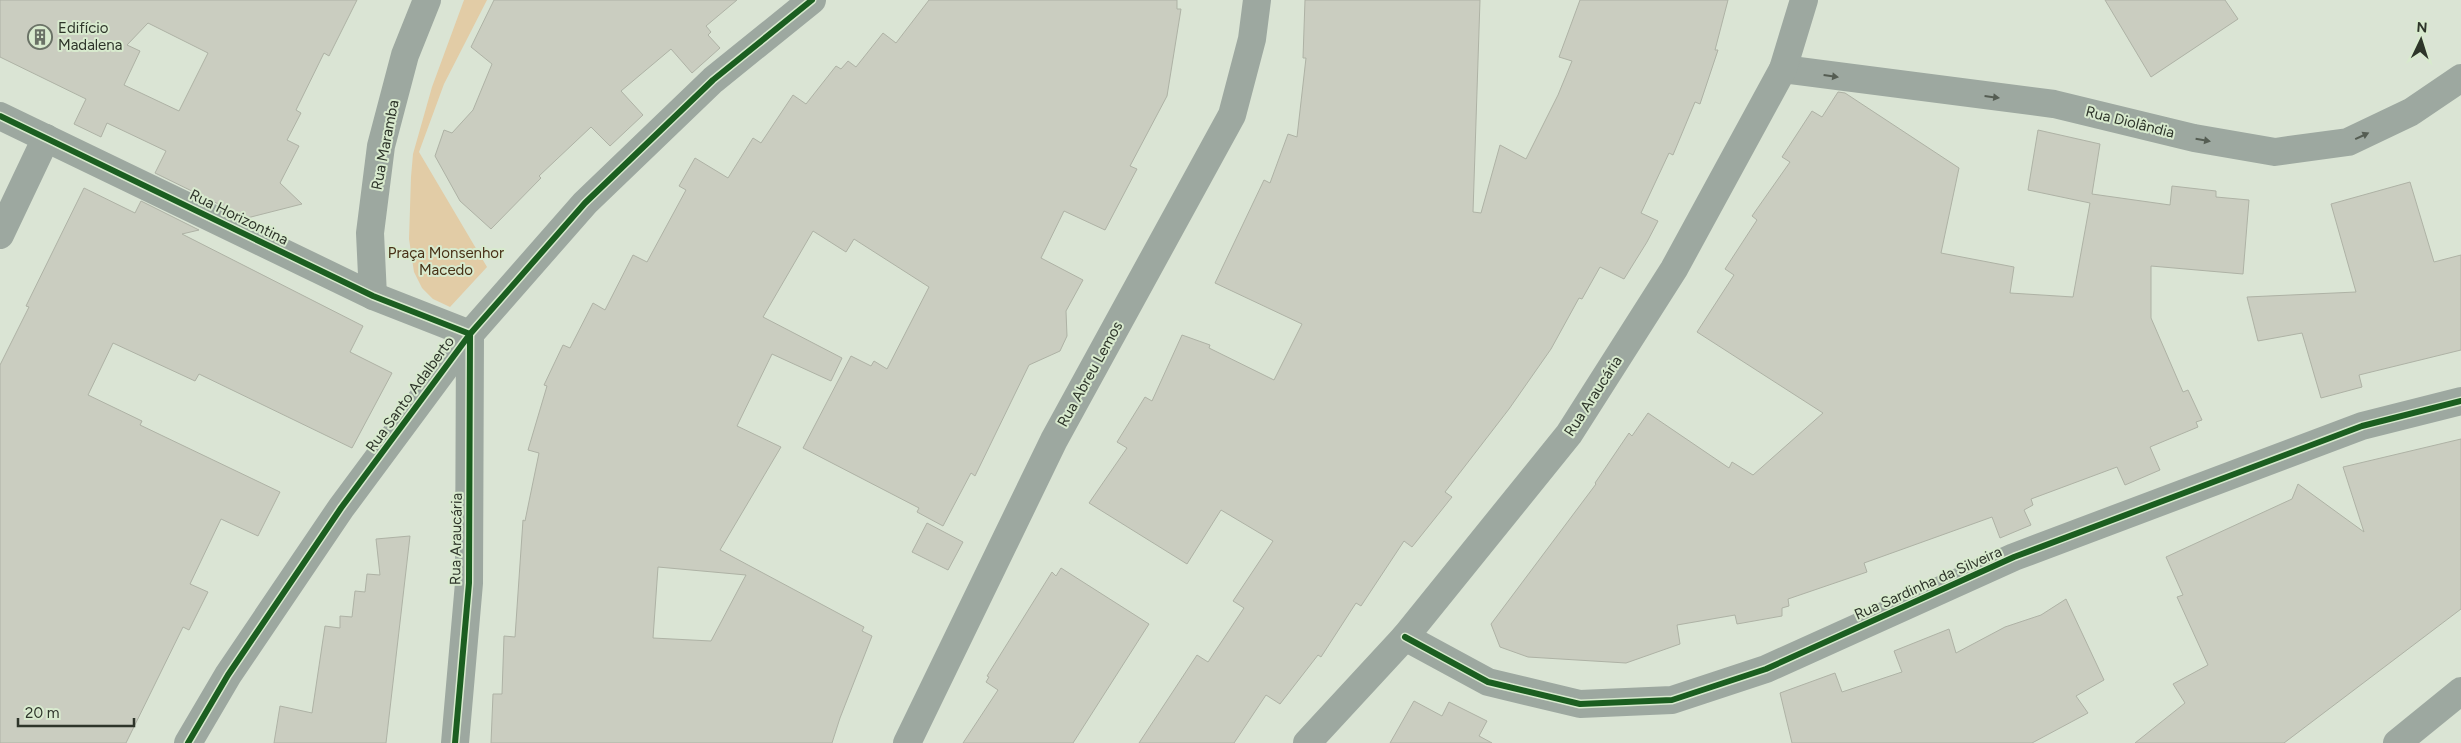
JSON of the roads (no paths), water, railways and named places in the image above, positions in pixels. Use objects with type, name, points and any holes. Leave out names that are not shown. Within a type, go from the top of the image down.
[{"type":"street","name":"Rua Maramba","points":[[373,296],[370,233],[382,146],[405,55],[427,0]]},
{"type":"street","name":"Rua Santo Adalberto","points":[[188,743],[228,675],[341,508],[470,334],[585,203],[713,80],[812,0]]},
{"type":"street","name":"Rua Abreu Lemos","points":[[906,743],[1054,440],[1232,115],[1252,38],[1257,0]]},
{"type":"street","name":"Rua Araucária","points":[[1307,743],[1405,637],[1569,434],[1674,269],[1783,69],[1804,0]]},
{"type":"street","name":"Rua Diolândia","points":[[1783,69],[2054,104],[2194,138],[2275,152],[2348,142],[2410,112],[2461,78]]},
{"type":"street","name":"Rua Horizontina","points":[[0,116],[373,296],[470,334]]},
{"type":"street","points":[[0,235],[46,138]]},
{"type":"street","name":"Rua Araucária","points":[[455,743],[469,583],[470,334]]},
{"type":"street","name":"Rua Sardinha da Silveira","points":[[1405,637],[1488,682],[1580,704],[1672,700],[1766,669],[2014,558],[2115,519],[2362,426],[2461,401]]},
{"type":"street","points":[[2396,743],[2461,691]]},
{"type":"place","name":"Edifício Madalena","points":[[40,37]]},
{"type":"park label","name":"Praça Monsenhor Macedo","points":[[446,262]]}]
